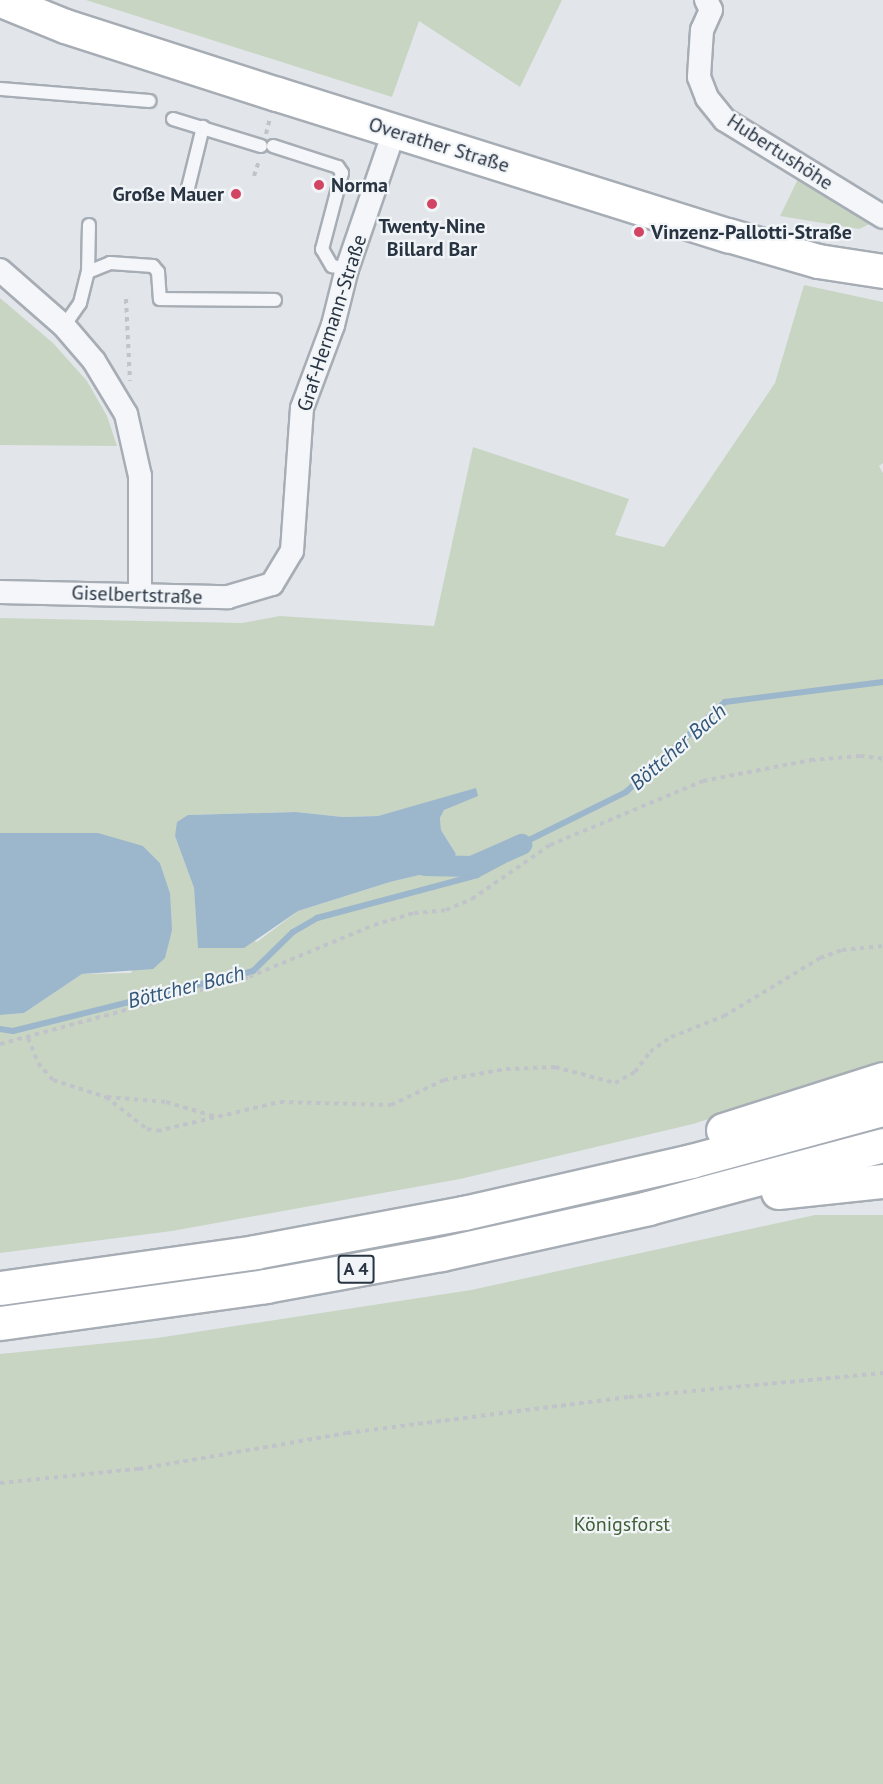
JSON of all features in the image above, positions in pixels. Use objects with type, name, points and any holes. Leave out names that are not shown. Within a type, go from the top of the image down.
[{"type":"main road","name":"Overather Straße","points":[[1,0],[65,26],[394,132],[776,249],[883,271]]},
{"type":"main road","points":[[464,1214],[883,1079]]},
{"type":"main road","name":"A 4","points":[[0,1288],[255,1252],[464,1214],[691,1161],[883,1109]]},
{"type":"main road","name":"A 4","points":[[0,1323],[265,1286],[441,1254],[648,1208],[883,1145]]},
{"type":"main road","points":[[648,1208],[883,1181]]},
{"type":"street","name":"Hubertushöhe","points":[[712,3],[702,30],[699,77],[707,98],[724,120],[883,217]]},
{"type":"street","name":"Graf-Hermann-Straße","points":[[272,585],[292,551],[302,408],[333,325],[347,269],[394,132]]},
{"type":"street","points":[[0,270],[64,326],[111,385],[130,427],[140,477],[140,594]]},
{"type":"street","name":"Giselbertstraße","points":[[0,592],[228,597],[272,585]]},
{"type":"lane","points":[[0,89],[150,101]]},
{"type":"lane","points":[[173,119],[338,167],[342,173],[322,249],[332,266],[347,269]]},
{"type":"lane","points":[[188,188],[203,127]]},
{"type":"lane","points":[[64,326],[80,303],[88,272],[89,225]]},
{"type":"lane","points":[[88,272],[103,265],[136,262],[158,271],[160,299],[275,300]]},
{"type":"path","points":[[126,299],[126,338]]},
{"type":"path","points":[[0,1044],[249,977],[374,925],[414,913],[446,910],[472,899],[550,845],[703,782],[811,760],[860,756],[883,759]]},
{"type":"path","points":[[106,1097],[147,1129],[157,1131],[280,1102],[377,1107],[414,1097],[444,1080],[529,1066],[555,1067],[615,1083],[635,1072],[650,1052],[671,1037],[724,1016],[820,957],[842,950],[883,946]]},
{"type":"path","points":[[27,1038],[38,1063],[52,1080],[106,1097],[166,1102],[217,1117]]},
{"type":"path","points":[[0,1483],[139,1469],[347,1433],[629,1396],[883,1373]]},
{"type":"green space","points":[[86,0],[562,0],[520,87],[419,21],[392,97]]},
{"type":"green space","points":[[799,177],[874,222],[859,229],[780,216]]},
{"type":"green space","points":[[804,285],[883,302],[883,463],[879,466],[883,473],[883,680],[721,701],[625,791],[617,793],[627,795],[725,704],[883,683],[883,1063],[693,1124],[460,1179],[172,1231],[0,1253],[0,1015],[24,1013],[82,974],[131,973],[170,893],[160,863],[143,846],[0,833],[0,618],[242,623],[280,616],[434,626],[473,447],[629,499],[615,535],[664,547],[775,383]],"holes":[[[476,789],[444,810],[440,818],[441,830],[456,854],[449,868],[390,882],[298,911],[257,942],[196,913],[194,888],[175,836],[188,815],[296,812],[343,817],[378,816]]]},
{"type":"green space","points":[[0,298],[53,343],[87,381],[107,416],[117,446],[0,445]]},
{"type":"green space","name":"Königsforst","points":[[815,1215],[883,1215],[883,1784],[0,1784],[0,1354],[157,1338],[471,1290]]},
{"type":"water","points":[[476,788],[478,796],[444,810],[440,818],[441,830],[456,854],[449,868],[390,882],[298,911],[244,948],[198,948],[194,888],[175,836],[177,822],[188,815],[296,812],[343,817],[378,816]]},
{"type":"water","points":[[0,833],[98,833],[143,846],[160,863],[170,893],[172,930],[165,958],[153,969],[82,974],[24,1013],[0,1015]]},
{"type":"waterway","name":"Böttcher Bach","points":[[0,1029],[13,1031],[253,971],[293,932],[317,918],[477,875],[503,861],[521,844],[626,792],[725,702],[883,682]]},
{"type":"waterway","name":"Böttcher Bach","points":[[424,865],[471,866],[521,844]]},
{"type":"place","name":"Norma","points":[[319,185]]},
{"type":"place","name":"Große Mauer","points":[[236,194]]},
{"type":"place","name":"Twenty-Nine Billard Bar","points":[[432,204]]},
{"type":"place","name":"Vinzenz-Pallotti-Straße","points":[[639,232]]}]
